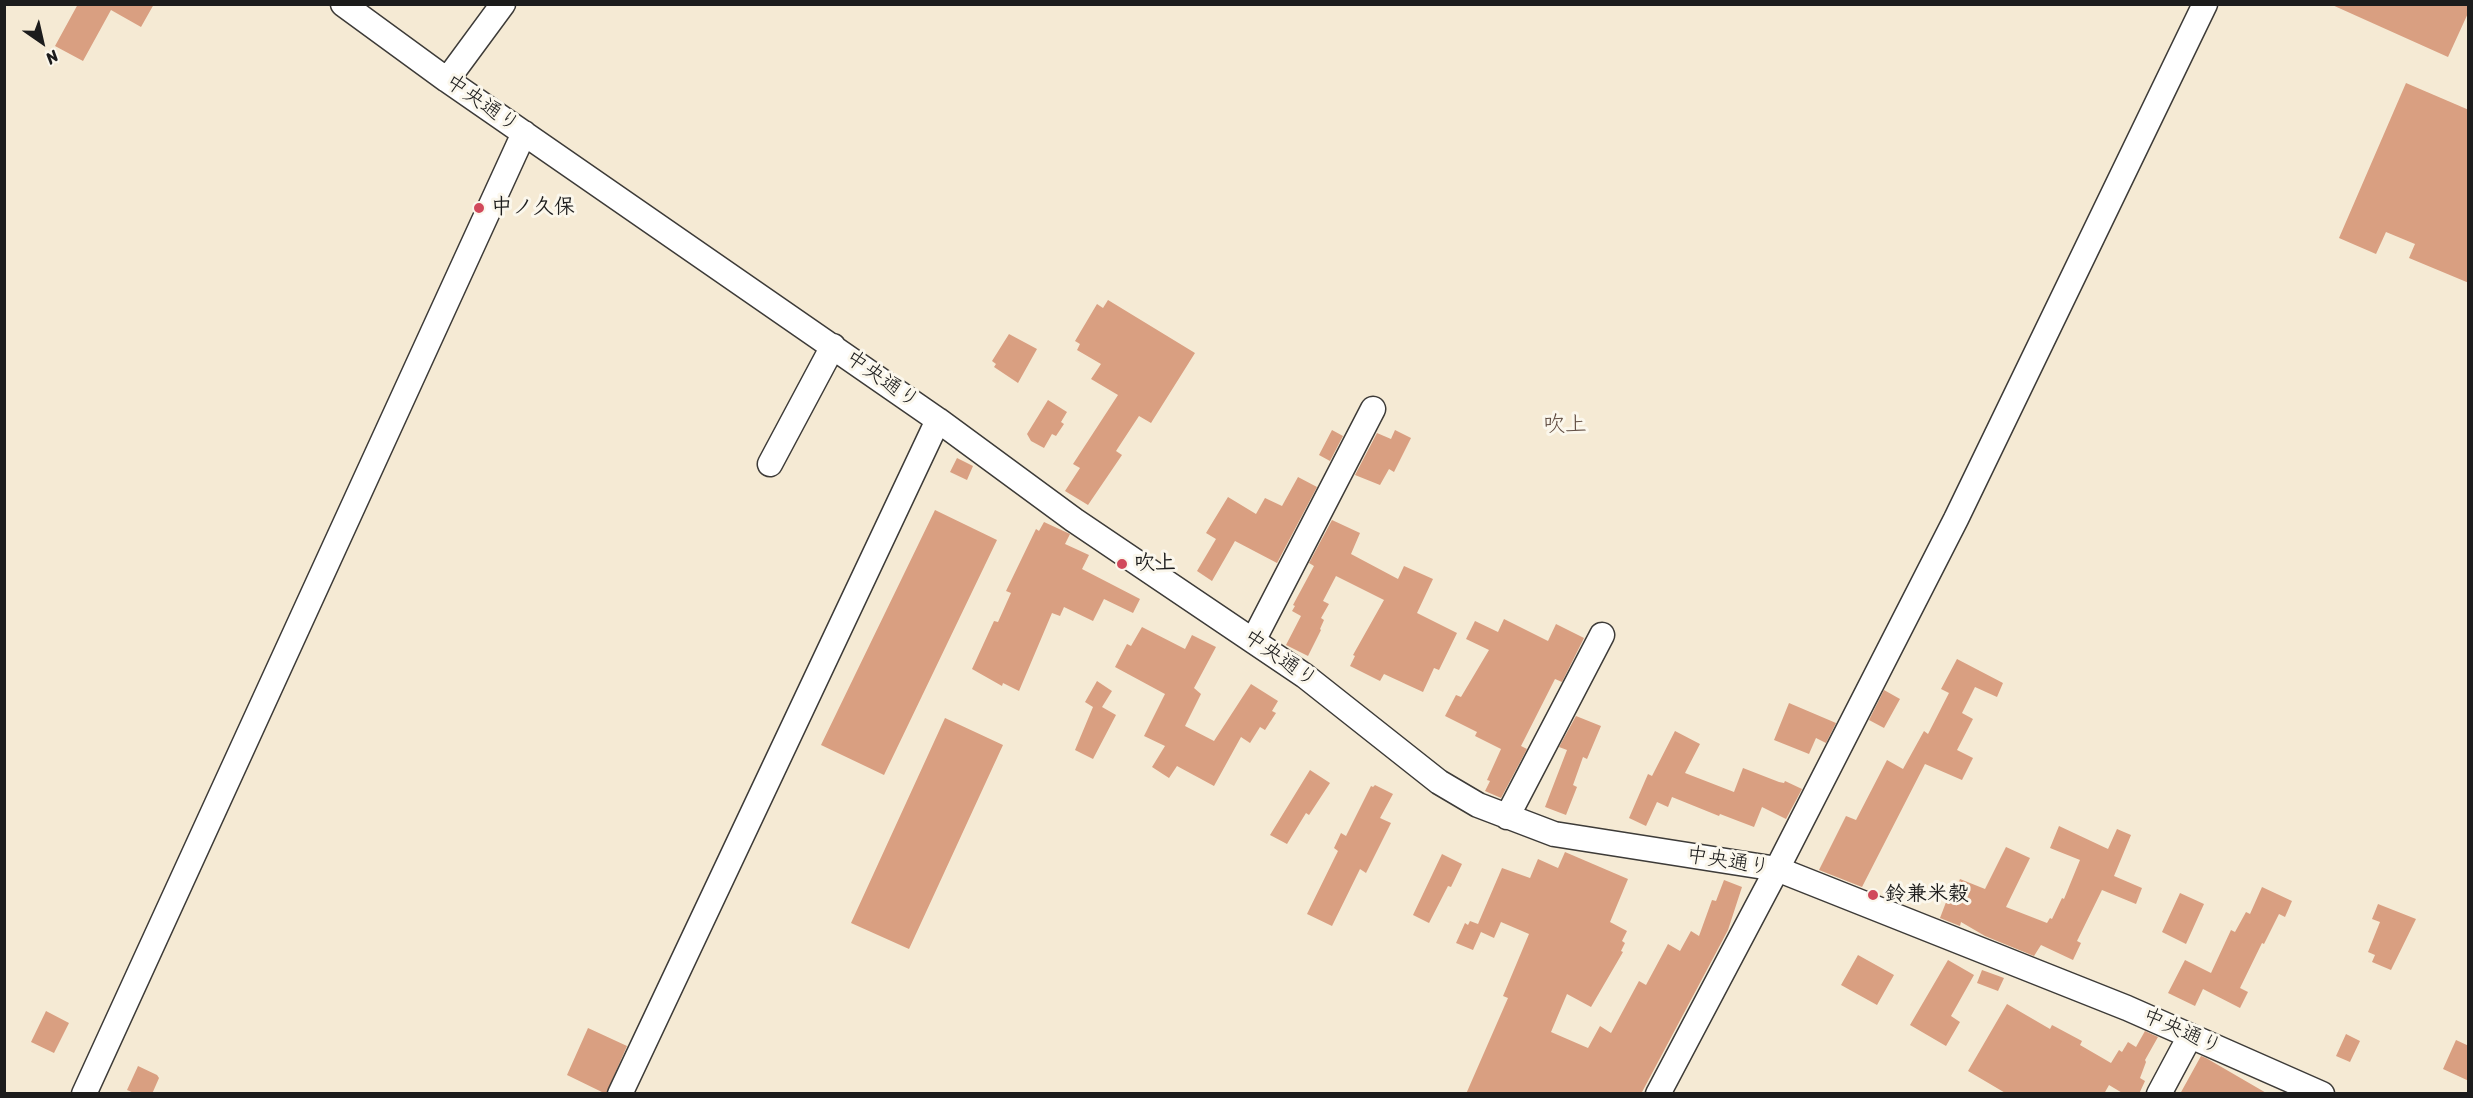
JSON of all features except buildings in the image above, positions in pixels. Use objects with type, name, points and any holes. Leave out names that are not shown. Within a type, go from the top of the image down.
[{"type":"street","name":"中央通り","points":[[343,4],[447,80],[938,420],[1074,520],[1254,639],[1305,676],[1439,782],[1478,805],[1554,834],[1777,869],[2127,1008],[2322,1094]]},
{"type":"street","points":[[447,80],[503,4]]},
{"type":"street","points":[[1659,1094],[1956,519],[2205,4]]},
{"type":"street","points":[[84,1094],[524,133]]},
{"type":"street","points":[[770,464],[833,346]]},
{"type":"street","points":[[1254,639],[1373,409]]},
{"type":"street","points":[[620,1094],[938,420]]},
{"type":"street","points":[[1507,817],[1602,635]]},
{"type":"street","points":[[2159,1094],[2190,1036]]},
{"type":"place","name":"中ノ久保","points":[[479,208]]},
{"type":"place","name":"吹上","points":[[1122,564]]},
{"type":"place","name":"鈴兼米穀","points":[[1873,895]]},
{"type":"district","name":"吹上","points":[[1565,425]]}]
